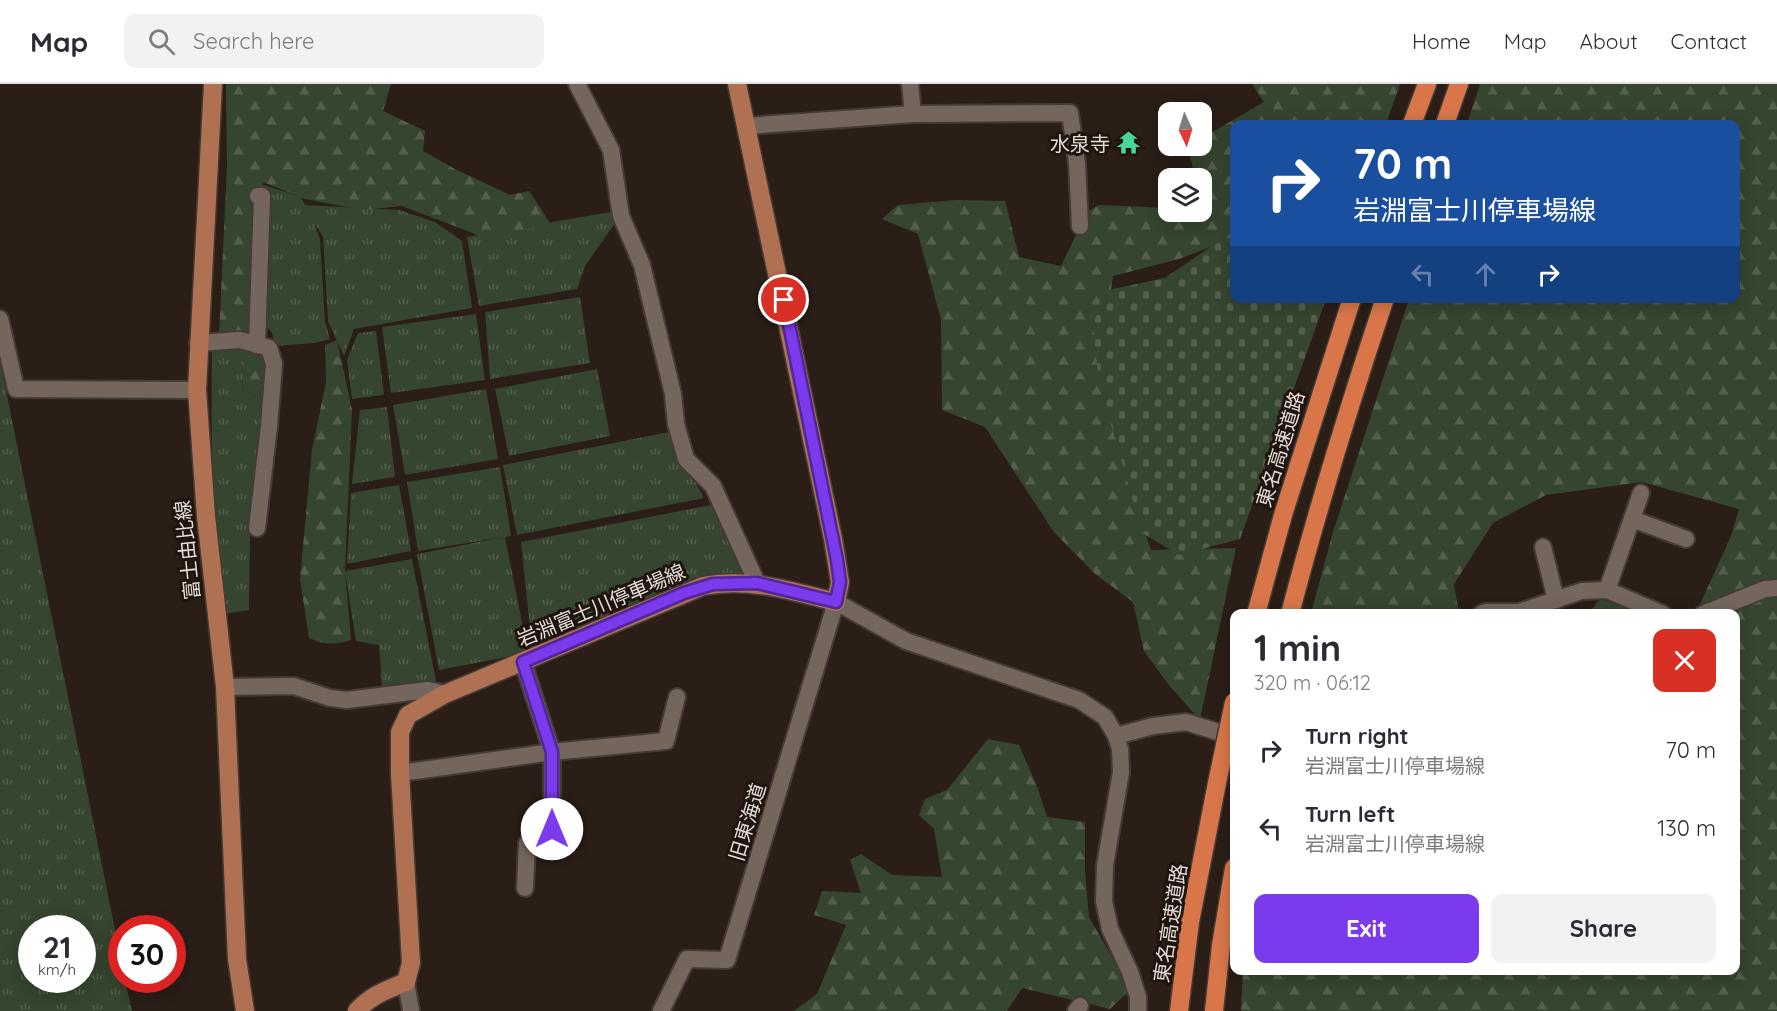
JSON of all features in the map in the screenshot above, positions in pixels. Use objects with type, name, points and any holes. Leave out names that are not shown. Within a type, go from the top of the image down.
[{"type":"highway","points":[[1414,120],[1427,84]]},
{"type":"highway","points":[[1446,120],[1459,84]]},
{"type":"highway","name":"東名高速道路","points":[[1257,609],[1283,515],[1350,303]]},
{"type":"highway","points":[[1291,609],[1314,521],[1354,389],[1383,303]]},
{"type":"highway","name":"東名高速道路","points":[[1179,1011],[1190,922],[1230,721]]},
{"type":"highway","points":[[1214,1011],[1221,945],[1230,892]]},
{"type":"main road","name":"富士由比線","points":[[213,84],[197,390],[206,516],[225,687],[237,959],[245,1011]]},
{"type":"main road","points":[[737,84],[833,539],[840,582],[836,602]]},
{"type":"main road","name":"岩淵富士川停車場線","points":[[406,982],[411,963],[400,773],[400,732],[408,715],[445,694],[703,586],[757,583],[836,602]]},
{"type":"main road","points":[[357,1011],[376,993],[406,982]]},
{"type":"street","points":[[577,84],[611,150],[621,216],[642,265],[673,394],[676,424],[686,459],[713,486],[757,583]]},
{"type":"street","points":[[910,84],[913,114]]},
{"type":"street","points":[[746,126],[913,114],[1070,113],[1077,164],[1080,226]]},
{"type":"street","points":[[257,345],[262,196],[258,196]]},
{"type":"street","points":[[0,319],[16,389],[197,390]]},
{"type":"street","points":[[198,343],[240,340],[269,348],[274,364],[257,528]]},
{"type":"street","points":[[1606,590],[1641,493]]},
{"type":"street","points":[[1632,519],[1686,539]]},
{"type":"street","points":[[1543,547],[1556,600]]},
{"type":"street","points":[[1715,609],[1765,589],[1777,588]]},
{"type":"street","points":[[1528,609],[1582,591],[1606,590],[1651,609]]},
{"type":"street","points":[[836,602],[906,641],[1079,700],[1105,717],[1120,748],[1121,772],[1105,865],[1104,901],[1110,929],[1130,972],[1138,998],[1138,1011]]},
{"type":"street","name":"旧東海道","points":[[661,1011],[687,959],[727,960],[836,602]]},
{"type":"street","points":[[523,662],[552,752],[552,829],[537,835],[527,843],[525,888]]},
{"type":"street","points":[[225,687],[294,686],[330,698],[347,700],[428,690],[445,694]]},
{"type":"street","points":[[400,773],[552,752],[666,741],[678,697]]},
{"type":"street","points":[[1116,736],[1153,726],[1186,722],[1230,736]]},
{"type":"street","points":[[406,982],[411,1011]]},
{"type":"green space","points":[[226,84],[391,84],[383,111],[425,131],[423,151],[510,195],[529,191],[550,223],[488,239],[402,206],[363,210],[305,199],[263,182],[257,333],[274,361],[267,400],[243,391],[240,335],[219,336],[227,165]]},
{"type":"green space","points":[[1252,84],[1400,84],[1387,120],[1233,120],[1264,102]]},
{"type":"green space","points":[[1480,84],[1777,84],[1777,1011],[1241,1011],[1243,975],[1740,975],[1740,609],[1698,609],[1731,536],[1739,509],[1642,482],[1546,495],[1493,523],[1454,584],[1458,609],[1312,609],[1333,532],[1408,303],[1740,303],[1740,120],[1468,120]]},
{"type":"green space","points":[[1230,122],[1230,240],[1179,259],[1113,276],[1107,315],[1129,488],[1151,550],[1236,548],[1200,720],[1168,684],[1144,651],[1133,602],[1094,573],[1054,532],[985,427],[942,410],[941,320],[918,234],[882,219],[898,205],[956,200],[1005,201],[1019,257],[1061,266],[1087,212],[1099,205],[1158,208],[1158,222],[1212,222],[1212,168],[1193,168],[1190,156],[1212,156],[1212,132]]},
{"type":"green space","points":[[261,184],[301,197],[305,205],[399,210],[435,222],[462,241],[472,308],[354,329],[344,356],[328,321],[323,237],[314,223],[320,239],[325,322],[330,339],[315,343],[275,346],[272,333],[262,321]]},
{"type":"green space","points":[[616,211],[618,219],[585,266],[577,289],[479,306],[467,237]]},
{"type":"green space","points":[[1230,234],[1230,303],[1325,303],[1240,539],[1179,555],[1142,533],[1099,382],[1093,328],[1103,291],[1165,278]]},
{"type":"green space","points":[[580,297],[590,363],[490,379],[485,312]]},
{"type":"green space","points":[[476,314],[485,380],[391,393],[382,327]]},
{"type":"green space","points":[[376,331],[384,395],[352,399],[347,360],[358,333]]},
{"type":"green space","points":[[337,340],[352,410],[345,571],[351,640],[330,644],[309,638],[300,579],[312,450],[326,382],[325,345]]},
{"type":"green space","points":[[212,348],[241,350],[243,391],[267,400],[250,539],[249,610],[224,614],[214,514]]},
{"type":"green space","points":[[0,361],[112,915],[108,915],[108,993],[128,993],[132,1011],[0,1011]]},
{"type":"green space","points":[[597,369],[610,436],[509,456],[495,389]]},
{"type":"green space","points":[[486,389],[498,459],[405,475],[393,405]]},
{"type":"green space","points":[[387,407],[395,477],[352,484],[360,410]]},
{"type":"green space","points":[[669,432],[704,498],[517,535],[503,465]]},
{"type":"green space","points":[[500,467],[511,536],[505,537],[528,653],[439,670],[417,554],[504,537],[418,551],[407,482]]},
{"type":"green space","points":[[399,485],[411,551],[347,564],[351,493]]},
{"type":"green space","points":[[721,503],[747,576],[702,576],[532,647],[521,542]]},
{"type":"green space","points":[[412,559],[436,681],[382,686],[379,645],[356,641],[345,571]]},
{"type":"green space","points":[[1600,599],[1633,609],[1592,609]]},
{"type":"green space","points":[[988,739],[1019,745],[1047,817],[1085,822],[1085,871],[1089,917],[1116,964],[1128,992],[1110,1009],[1022,988],[1007,1011],[794,1011],[817,994],[846,925],[814,915],[822,891],[861,893],[850,860],[861,854],[892,875],[942,877],[934,829],[919,815],[925,799],[947,790]]},
{"type":"place","name":"水泉寺","points":[[1128,143]]},
{"type":"route","points":[[552,829],[552,752],[523,662],[684,593],[713,584],[757,583],[836,602],[840,582],[837,560],[784,300]]}]
